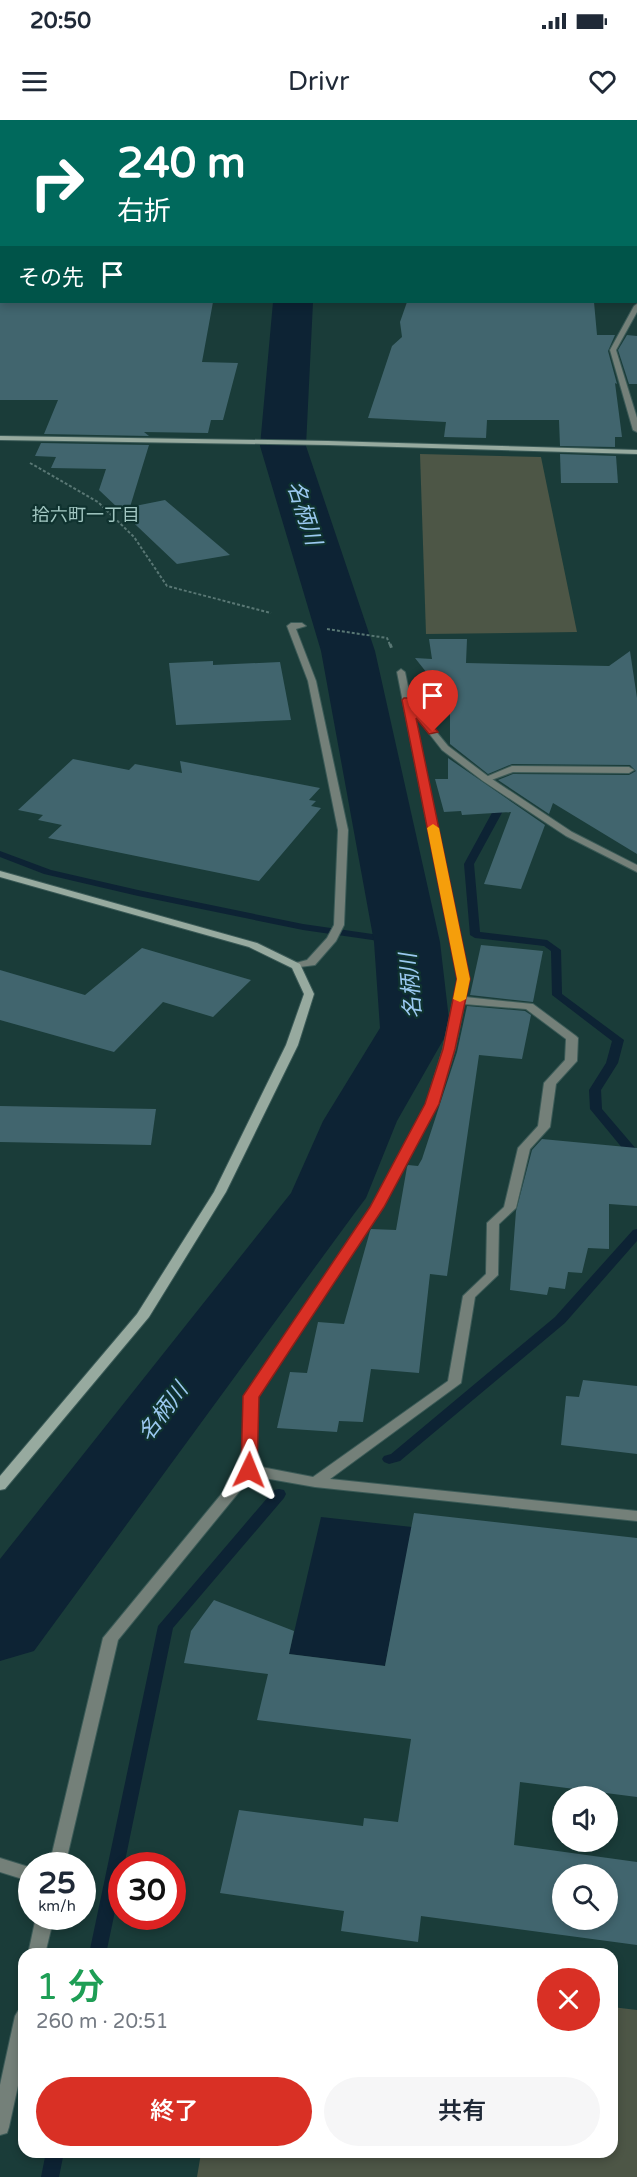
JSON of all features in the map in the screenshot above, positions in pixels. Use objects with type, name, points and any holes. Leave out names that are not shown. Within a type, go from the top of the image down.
[{"type":"street","points":[[637,306],[613,350],[637,430]]},
{"type":"street","points":[[0,438],[327,443],[637,452]]},
{"type":"street","points":[[0,874],[253,945],[296,966],[311,963],[332,939],[339,925],[343,830],[312,681],[291,626],[302,626]]},
{"type":"street","points":[[60,1852],[111,1638],[249,1470],[251,1396],[377,1207],[432,1104],[449,1049],[463,979],[401,672]]},
{"type":"street","points":[[407,700],[445,748],[486,779],[569,834],[637,869]]},
{"type":"street","points":[[486,779],[512,769],[629,770]]},
{"type":"street","points":[[0,1485],[142,1317],[220,1192],[292,1045],[309,994],[296,966]]},
{"type":"street","points":[[315,1482],[454,1383],[469,1296],[492,1275],[493,1223],[510,1208],[524,1148],[544,1127],[550,1083],[571,1061],[572,1038],[529,1006],[459,1000]]},
{"type":"street","points":[[249,1470],[315,1482],[637,1516]]},
{"type":"street","points":[[0,1865],[18,1871]]},
{"type":"street","points":[[38,1948],[42,1930]]},
{"type":"street","points":[[0,2127],[18,2044]]},
{"type":"path","points":[[29,463],[98,501],[134,537],[167,586],[263,610],[302,626],[387,638]]},
{"type":"green space","points":[[420,454],[541,457],[577,632],[426,634]]},
{"type":"green space","points":[[618,2008],[637,2010],[637,2177],[197,2177],[200,2158],[618,2158]]},
{"type":"water","points":[[321,1517],[412,1527],[385,1666],[289,1654]]},
{"type":"building","points":[[0,303],[213,303],[202,362],[238,363],[223,420],[211,420],[208,433],[144,432],[149,436],[44,434],[58,400],[0,400]]},
{"type":"building","points":[[407,303],[594,303],[597,335],[615,335],[608,351],[617,384],[615,383],[622,437],[615,437],[615,447],[560,446],[559,420],[487,420],[486,438],[444,437],[446,422],[368,418],[392,346],[402,337],[400,322]]},
{"type":"building","points":[[627,335],[637,336],[637,384],[629,384],[618,350]]},
{"type":"building","points":[[41,443],[149,445],[130,507],[165,500],[230,555],[177,564],[99,490],[106,469],[51,468],[56,457],[35,456]]},
{"type":"building","points":[[560,454],[616,456],[618,483],[561,483]]},
{"type":"building","points":[[429,639],[467,639],[466,663],[609,666],[630,651],[637,698],[637,854],[553,803],[549,814],[498,780],[513,774],[629,775],[636,771],[630,765],[512,764],[488,774],[450,744],[450,702],[415,658],[432,659]]},
{"type":"building","points":[[213,661],[213,665],[280,662],[291,720],[176,725],[169,663]]},
{"type":"building","points":[[448,758],[545,825],[521,889],[484,884],[511,812],[462,815],[461,811],[444,812],[435,779],[448,779]]},
{"type":"building","points":[[73,759],[129,770],[135,764],[182,773],[180,761],[320,788],[309,800],[316,801],[311,806],[321,808],[259,881],[48,838],[62,825],[38,820],[43,815],[18,810]]},
{"type":"building","points":[[481,945],[543,951],[533,1002],[470,995]]},
{"type":"building","points":[[142,948],[251,980],[213,1017],[163,1002],[114,1052],[0,1020],[0,970],[85,995]]},
{"type":"building","points":[[467,1006],[525,1011],[531,1015],[522,1059],[479,1055],[447,1276],[430,1274],[419,1373],[371,1369],[363,1422],[339,1421],[337,1432],[277,1428],[290,1372],[307,1373],[318,1322],[344,1324],[371,1229],[396,1230],[407,1167],[408,1165],[418,1166],[422,1159],[457,1052]]},
{"type":"building","points":[[0,1106],[156,1109],[151,1145],[0,1142]]},
{"type":"building","points":[[542,1139],[637,1148],[637,1206],[609,1204],[609,1249],[588,1248],[582,1273],[568,1272],[565,1289],[549,1287],[547,1295],[510,1290],[516,1211],[532,1150]]},
{"type":"building","points":[[583,1380],[637,1386],[637,1454],[561,1445],[566,1396],[579,1397]]},
{"type":"building","points":[[414,1513],[637,1538],[637,1797],[618,1795],[618,1786],[552,1786],[520,1782],[514,1845],[637,1862],[637,1945],[421,1916],[418,1942],[341,1931],[344,1911],[220,1893],[239,1810],[363,1826],[364,1818],[398,1822],[411,1739],[257,1720],[268,1674],[184,1663],[191,1631],[214,1600],[294,1631],[289,1654],[385,1666]]},
{"type":"waterway","name":"名柄川","points":[[0,1626],[327,1198],[360,1121],[415,1028],[407,942],[348,651],[283,446],[293,303]]},
{"type":"waterway","points":[[499,809],[469,864],[475,935],[547,943],[556,950],[557,995],[618,1040],[612,1063],[595,1090],[596,1109],[637,1158]]},
{"type":"waterway","points":[[0,854],[48,872],[138,893],[303,927],[407,942]]},
{"type":"waterway","points":[[389,1459],[395,1458],[560,1320],[637,1233]]},
{"type":"waterway","points":[[98,1948],[166,1626],[279,1494]]},
{"type":"waterway","points":[[50,2177],[54,2158]]},
{"type":"slow traffic","points":[[433,828],[463,979],[460,999]]},
{"type":"district","name":"拾六町一丁目","points":[[86,515]]},
{"type":"route","points":[[249,1470],[251,1396],[377,1207],[432,1104],[449,1049],[463,979],[407,700],[433,732]]}]
